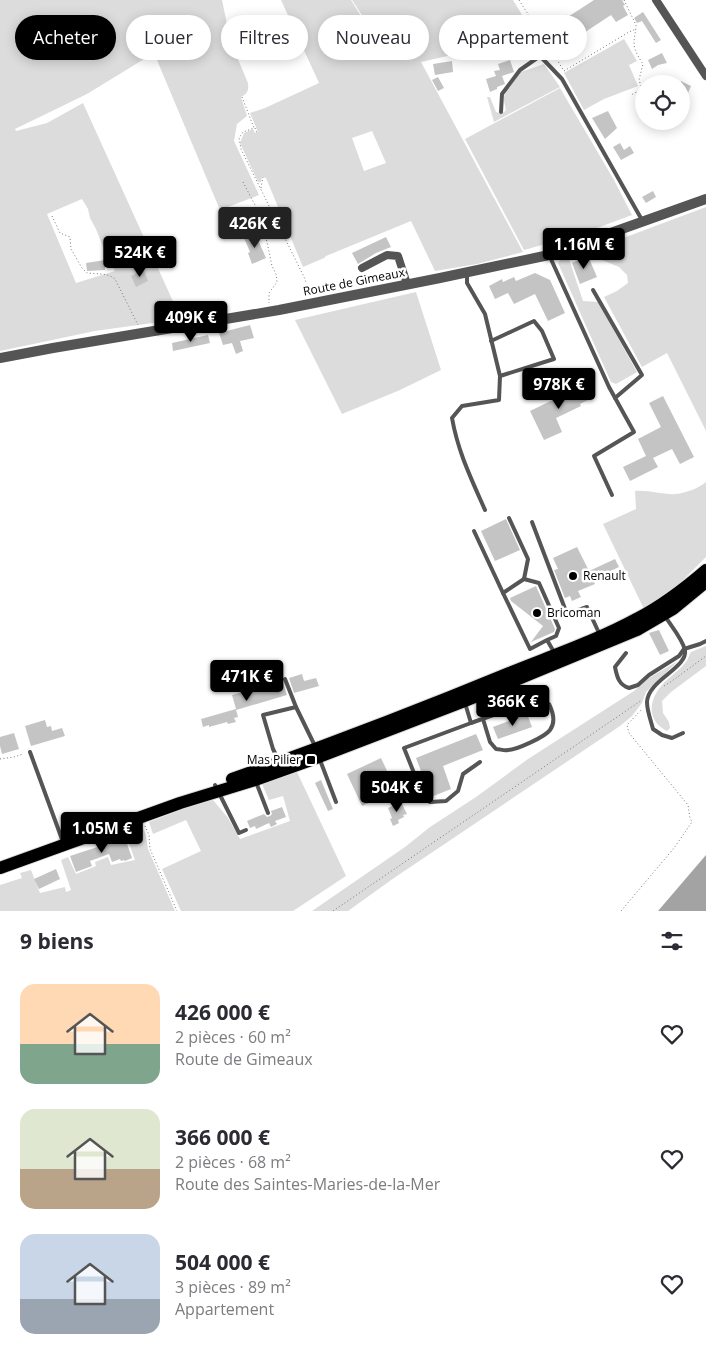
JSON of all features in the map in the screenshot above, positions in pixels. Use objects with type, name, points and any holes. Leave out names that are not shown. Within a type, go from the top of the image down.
[{"type":"main road","points":[[0,868],[318,753],[463,697],[602,640],[637,630],[706,570]]},
{"type":"main road","points":[[661,610],[673,609],[706,582]]},
{"type":"street","points":[[656,0],[706,76]]},
{"type":"street","name":"Route de Gimeaux","points":[[0,358],[270,312],[549,254],[706,199]]},
{"type":"street","points":[[362,268],[388,255],[398,256],[407,284]]},
{"type":"lane","points":[[501,112],[502,94],[520,70],[540,56],[562,79],[643,222]]},
{"type":"lane","points":[[549,254],[615,398],[634,432],[594,456],[612,495]]},
{"type":"lane","points":[[467,272],[467,283],[485,314],[500,376],[499,400],[462,406],[452,418],[456,440],[465,466],[485,510]]},
{"type":"lane","points":[[593,290],[642,375],[615,398]]},
{"type":"lane","points":[[491,341],[534,321],[542,330],[554,359],[500,376]]},
{"type":"lane","points":[[503,593],[524,579],[528,559],[509,518]]},
{"type":"lane","points":[[532,522],[566,614],[586,607],[602,640]]},
{"type":"lane","points":[[474,531],[530,649],[556,636],[559,628],[539,583],[524,579]]},
{"type":"lane","points":[[661,610],[682,643],[685,652],[684,660],[654,686],[647,702],[653,730],[672,738],[683,733]]},
{"type":"lane","points":[[546,640],[558,658]]},
{"type":"lane","points":[[626,653],[615,667],[618,678],[623,686],[630,688],[680,656],[684,649],[706,641]]},
{"type":"lane","points":[[285,678],[296,707],[318,753],[336,802]]},
{"type":"lane","points":[[463,697],[471,723]]},
{"type":"lane","points":[[480,762],[463,774],[458,791],[446,801],[430,802],[424,798],[404,748],[471,723],[530,702],[541,701],[549,704],[553,712],[553,720],[549,730],[524,746],[509,751],[496,749],[490,742],[483,719]]},
{"type":"lane","points":[[281,766],[263,716],[296,707]]},
{"type":"lane","points":[[30,752],[63,844]]},
{"type":"lane","points":[[253,776],[268,813]]},
{"type":"lane","points":[[217,789],[239,833],[246,830]]},
{"type":"path","points":[[518,0],[564,71],[636,29]]},
{"type":"path","points":[[624,0],[636,25],[634,43],[643,64],[639,80],[642,89],[630,95]]},
{"type":"path","points":[[242,97],[256,133]]},
{"type":"path","points":[[254,128],[243,132],[239,138],[241,149],[305,279],[313,303]]},
{"type":"path","points":[[260,189],[263,177]]},
{"type":"path","points":[[243,182],[264,228],[272,266],[276,274],[277,282],[269,293],[270,312]]},
{"type":"path","points":[[52,216],[60,233],[70,237],[71,249],[87,274],[112,276],[115,279],[142,333]]},
{"type":"path","points":[[692,666],[706,656]]},
{"type":"path","points":[[621,911],[674,848],[692,822],[688,805],[629,733],[627,724],[647,702]]},
{"type":"path","points":[[333,911],[635,704]]},
{"type":"path","points":[[0,759],[30,752]]},
{"type":"path","points":[[141,816],[149,836],[150,849],[177,911]]},
{"type":"shaded area","points":[[0,0],[222,0],[225,15],[221,15],[221,60],[238,60],[248,83],[247,92],[241,97],[247,116],[237,124],[234,141],[259,195],[220,210],[157,60],[211,60],[211,15],[126,15],[126,60],[143,60],[87,94],[15,129],[16,131],[47,123],[83,103],[181,319],[95,331],[0,351]],"holes":[[[82,199],[88,209],[90,218],[115,271],[76,283],[47,214]]]},
{"type":"shaded area","points":[[281,0],[351,0],[360,15],[318,15],[318,60],[429,60],[429,15],[362,15],[352,0],[513,0],[522,15],[439,15],[439,58],[421,62],[523,252],[477,264],[435,271],[411,221],[303,267],[266,178],[262,177],[261,182],[258,182],[240,143],[244,133],[253,129],[255,133],[258,132],[250,113],[319,83],[308,59],[308,15],[288,15]],"holes":[[[372,131],[386,163],[364,171],[352,138]]]},
{"type":"shaded area","points":[[624,39],[637,61],[629,65],[635,79],[635,87],[604,99],[584,110],[564,73]]},
{"type":"shaded area","points":[[544,64],[560,87],[494,122],[487,97],[490,97],[496,112],[504,112],[506,110],[504,96],[521,72]]},
{"type":"shaded area","points":[[560,88],[614,180],[632,215],[578,235],[524,250],[465,139]]},
{"type":"shaded area","points":[[706,207],[706,431],[667,353],[642,367],[604,297],[628,283],[627,275],[619,267],[597,258],[594,249]]},
{"type":"shaded area","points":[[568,256],[583,301],[598,302],[637,372],[616,384],[611,382],[558,263]]},
{"type":"shaded area","points":[[416,292],[441,370],[400,390],[342,414],[295,320]]},
{"type":"shaded area","points":[[706,482],[706,557],[681,582],[644,609],[603,524],[636,509],[635,491],[666,494],[684,493]]},
{"type":"shaded area","points":[[706,646],[706,666],[662,701],[663,713],[669,722],[670,728],[667,731],[660,727],[653,716],[652,704],[657,691],[680,669],[691,652]]},
{"type":"shaded area","points":[[678,661],[646,692],[642,703],[632,716],[620,726],[348,911],[312,911],[528,759],[634,691],[649,678]]},
{"type":"shaded area","points":[[297,772],[346,876],[293,911],[181,911],[162,869],[201,851],[186,820],[153,834],[149,822],[213,800],[228,818],[240,839],[290,821],[283,796],[269,800],[262,784]]},
{"type":"shaded area","points":[[142,826],[146,835],[148,849],[175,911],[0,911],[0,885],[22,878],[20,873],[31,870],[40,893],[65,887],[66,892],[71,890],[61,860],[68,857],[76,874],[96,866],[95,862],[108,857],[111,865],[135,860],[127,838]]},
{"type":"shaded area","points":[[706,855],[706,911],[658,911]]},
{"type":"building","points":[[594,0],[622,0],[628,15],[616,22],[611,15],[587,31],[587,15],[571,15]]},
{"type":"building","points":[[643,12],[661,40],[656,43],[642,21],[637,23],[634,18]]},
{"type":"building","points":[[662,53],[667,63],[652,69],[648,60]]},
{"type":"building","points":[[510,60],[514,72],[502,76],[505,84],[490,92],[486,79],[496,76],[494,71],[500,70],[498,64]]},
{"type":"building","points":[[452,61],[453,72],[435,75],[433,64]]},
{"type":"building","points":[[438,77],[444,88],[438,91],[432,80]]},
{"type":"building","points":[[608,111],[617,128],[605,139],[592,118]]},
{"type":"building","points":[[620,143],[624,150],[630,146],[634,153],[621,160],[613,147]]},
{"type":"building","points":[[653,191],[656,197],[646,203],[642,197]]},
{"type":"building","points":[[255,233],[266,258],[252,264],[248,253],[250,252],[244,238]]},
{"type":"building","points":[[386,237],[391,247],[376,253],[358,264],[352,253]]},
{"type":"building","points":[[588,256],[597,277],[580,284],[572,263]]},
{"type":"building","points":[[105,260],[105,270],[87,271],[86,263]]},
{"type":"building","points":[[144,270],[148,281],[136,287],[131,276]]},
{"type":"building","points":[[535,273],[550,280],[565,313],[548,321],[535,294],[514,304],[508,293],[495,299],[489,286],[502,279],[503,282],[514,277],[516,281]]},
{"type":"building","points":[[250,325],[254,338],[240,341],[243,351],[236,354],[232,343],[223,345],[219,333]]},
{"type":"building","points":[[208,335],[210,343],[173,351],[172,343]]},
{"type":"building","points":[[588,383],[594,397],[580,404],[581,406],[556,418],[562,432],[544,440],[530,411]]},
{"type":"building","points":[[663,396],[694,457],[680,464],[672,449],[653,458],[658,467],[630,481],[623,467],[646,456],[638,439],[661,427],[649,403]]},
{"type":"building","points":[[506,519],[520,550],[495,561],[481,531]]},
{"type":"building","points":[[577,547],[589,571],[615,559],[619,567],[592,577],[595,584],[578,591],[581,597],[572,601],[570,596],[565,598],[554,570],[558,569],[553,558]]},
{"type":"building","name":"Bricoman","points":[[536,586],[555,629],[554,632],[531,642],[543,626],[511,601],[510,598]]},
{"type":"building","points":[[659,630],[669,651],[660,655],[649,633]]},
{"type":"building","points":[[302,674],[304,681],[316,678],[319,686],[294,693],[289,678]]},
{"type":"building","points":[[282,680],[287,695],[236,710],[238,717],[234,718],[236,722],[203,727],[201,719],[236,709],[232,695]]},
{"type":"building","points":[[527,714],[532,727],[498,739],[493,727]]},
{"type":"building","points":[[45,720],[47,727],[51,726],[52,731],[62,728],[65,736],[31,746],[25,726]]},
{"type":"building","points":[[14,733],[19,749],[2,754],[0,737]]},
{"type":"building","points":[[476,734],[483,750],[443,766],[451,789],[431,797],[416,758]]},
{"type":"building","points":[[381,758],[396,790],[362,806],[347,774]]},
{"type":"building","points":[[321,780],[333,809],[328,811],[315,783]]},
{"type":"building","points":[[401,802],[407,814],[403,815],[404,817],[398,820],[399,823],[393,826],[388,808]]},
{"type":"building","points":[[282,807],[286,817],[275,821],[277,824],[271,827],[269,823],[256,829],[255,826],[250,828],[247,821],[264,814],[267,817],[270,816],[272,814],[271,811]]},
{"type":"building","points":[[125,838],[132,858],[125,861],[120,859],[112,862],[109,854],[90,861],[92,866],[76,872],[70,856]]},
{"type":"building","points":[[56,869],[60,879],[39,889],[34,879]]},
{"type":"place","name":"Renault","points":[[573,576]]},
{"type":"place","name":"Bricoman","points":[[537,613]]},
{"type":"place","name":"Mas Pilier","points":[[311,760]]}]
